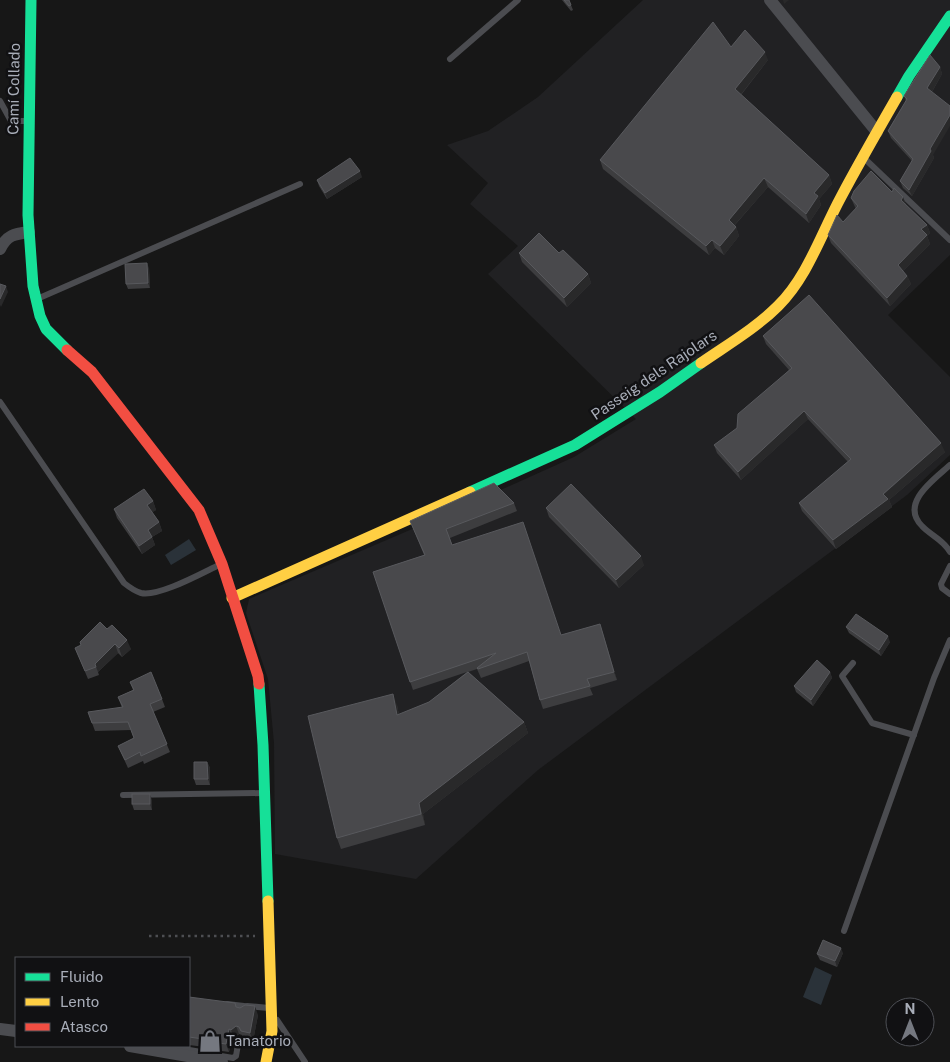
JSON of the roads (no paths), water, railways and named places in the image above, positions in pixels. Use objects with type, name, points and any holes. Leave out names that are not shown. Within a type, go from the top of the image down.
[{"type":"street","name":"Camí Collado","points":[[30,0],[28,232],[36,300],[40,316],[46,329],[56,340],[92,372],[192,499],[206,524],[222,564],[258,676],[265,793],[272,1010],[272,1031],[266,1062]]},
{"type":"street","points":[[770,0],[877,132]]},
{"type":"street","name":"Passeig dels Rajolars","points":[[232,598],[575,445],[660,392],[757,324],[778,306],[804,274],[840,198],[877,132],[909,76],[950,16]]},
{"type":"street","points":[[0,249],[4,242],[13,234],[28,232]]},
{"type":"street","points":[[0,1029],[15,1031]]},
{"type":"street","points":[[136,1047],[222,1062]]},
{"type":"lane","points":[[450,59],[518,0]]},
{"type":"lane","points":[[0,101],[11,121],[29,121]]},
{"type":"lane","points":[[864,157],[950,240]]},
{"type":"lane","points":[[36,300],[300,184]]},
{"type":"lane","points":[[0,402],[124,583],[132,589],[140,593],[156,592],[222,564]]},
{"type":"lane","points":[[950,464],[920,493],[915,501],[914,508],[916,518],[921,526],[947,547],[950,552]]},
{"type":"lane","points":[[950,566],[941,584],[942,588],[950,594]]},
{"type":"lane","points":[[844,931],[934,678],[950,640]]},
{"type":"lane","points":[[853,663],[842,676],[872,723],[914,735]]},
{"type":"lane","points":[[123,795],[265,793]]},
{"type":"lane","points":[[217,1003],[244,1009],[272,1010],[305,1062]]},
{"type":"lane","points":[[172,1047],[233,1058],[237,1053],[239,1039]]},
{"type":"place","name":"Tanatorio","points":[[210,1041]]}]
